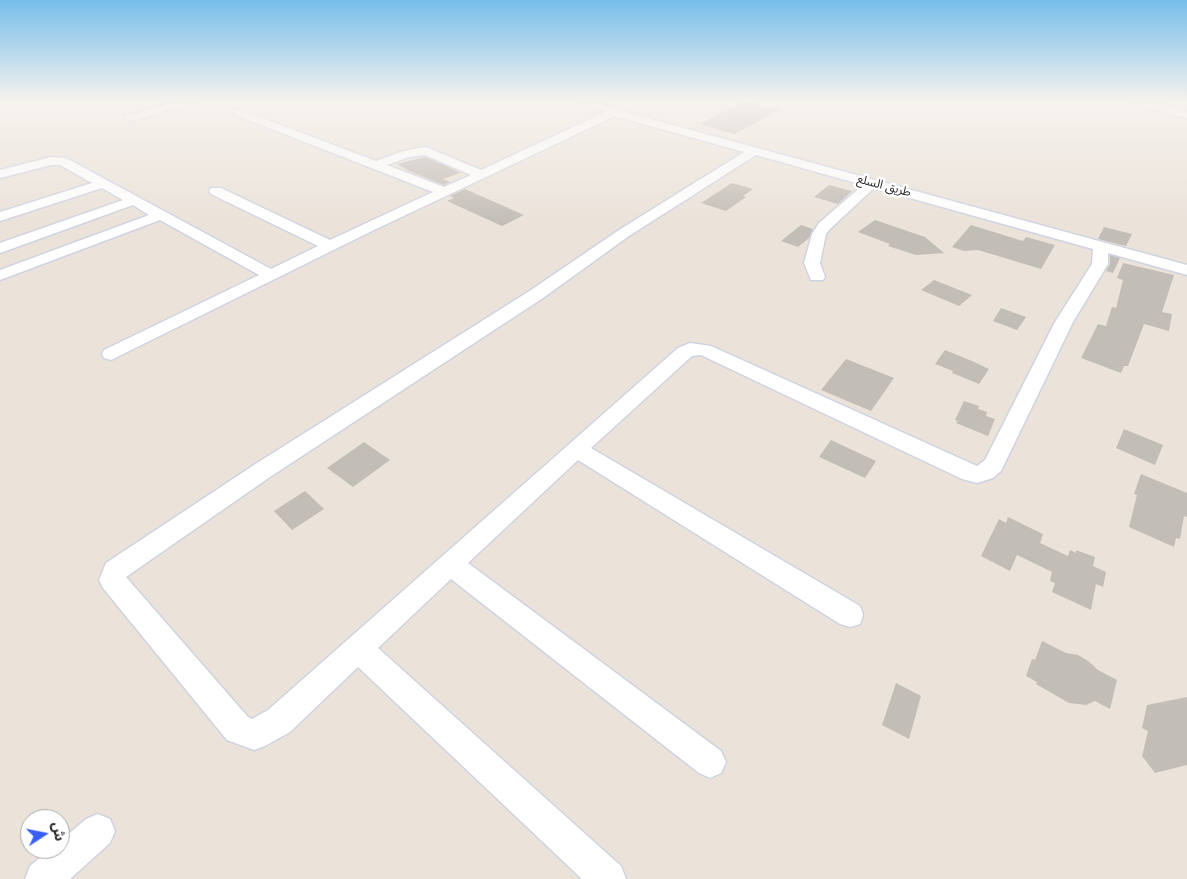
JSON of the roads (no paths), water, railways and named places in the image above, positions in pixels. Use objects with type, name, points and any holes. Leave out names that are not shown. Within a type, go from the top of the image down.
[{"type":"street","points":[[314,142],[443,191]]},
{"type":"street","points":[[111,354],[443,191],[549,142]]},
{"type":"street","name":"طريق السلع","points":[[725,142],[1187,270]]},
{"type":"street","points":[[755,150],[624,233],[528,299],[262,471],[115,571],[112,580],[238,729],[248,735],[254,735],[263,732],[279,721],[576,449],[685,352],[697,348],[705,350],[970,473],[977,475],[985,472],[992,465],[1064,322],[1100,264],[1100,246]]},
{"type":"street","points":[[376,166],[407,154],[426,151],[480,174]]},
{"type":"street","points":[[0,174],[56,160],[70,165],[270,275]]},
{"type":"street","points":[[0,217],[104,183]]},
{"type":"street","points":[[817,277],[812,264],[818,234],[824,226],[872,183]]},
{"type":"street","points":[[216,191],[330,246]]},
{"type":"street","points":[[0,248],[134,200]]},
{"type":"street","points":[[0,275],[161,215]]},
{"type":"street","points":[[0,243],[17,242]]},
{"type":"street","points":[[576,449],[850,615]]},
{"type":"street","points":[[451,564],[710,762]]},
{"type":"street","points":[[358,648],[608,879]]},
{"type":"street","points":[[42,879],[98,831]]}]
